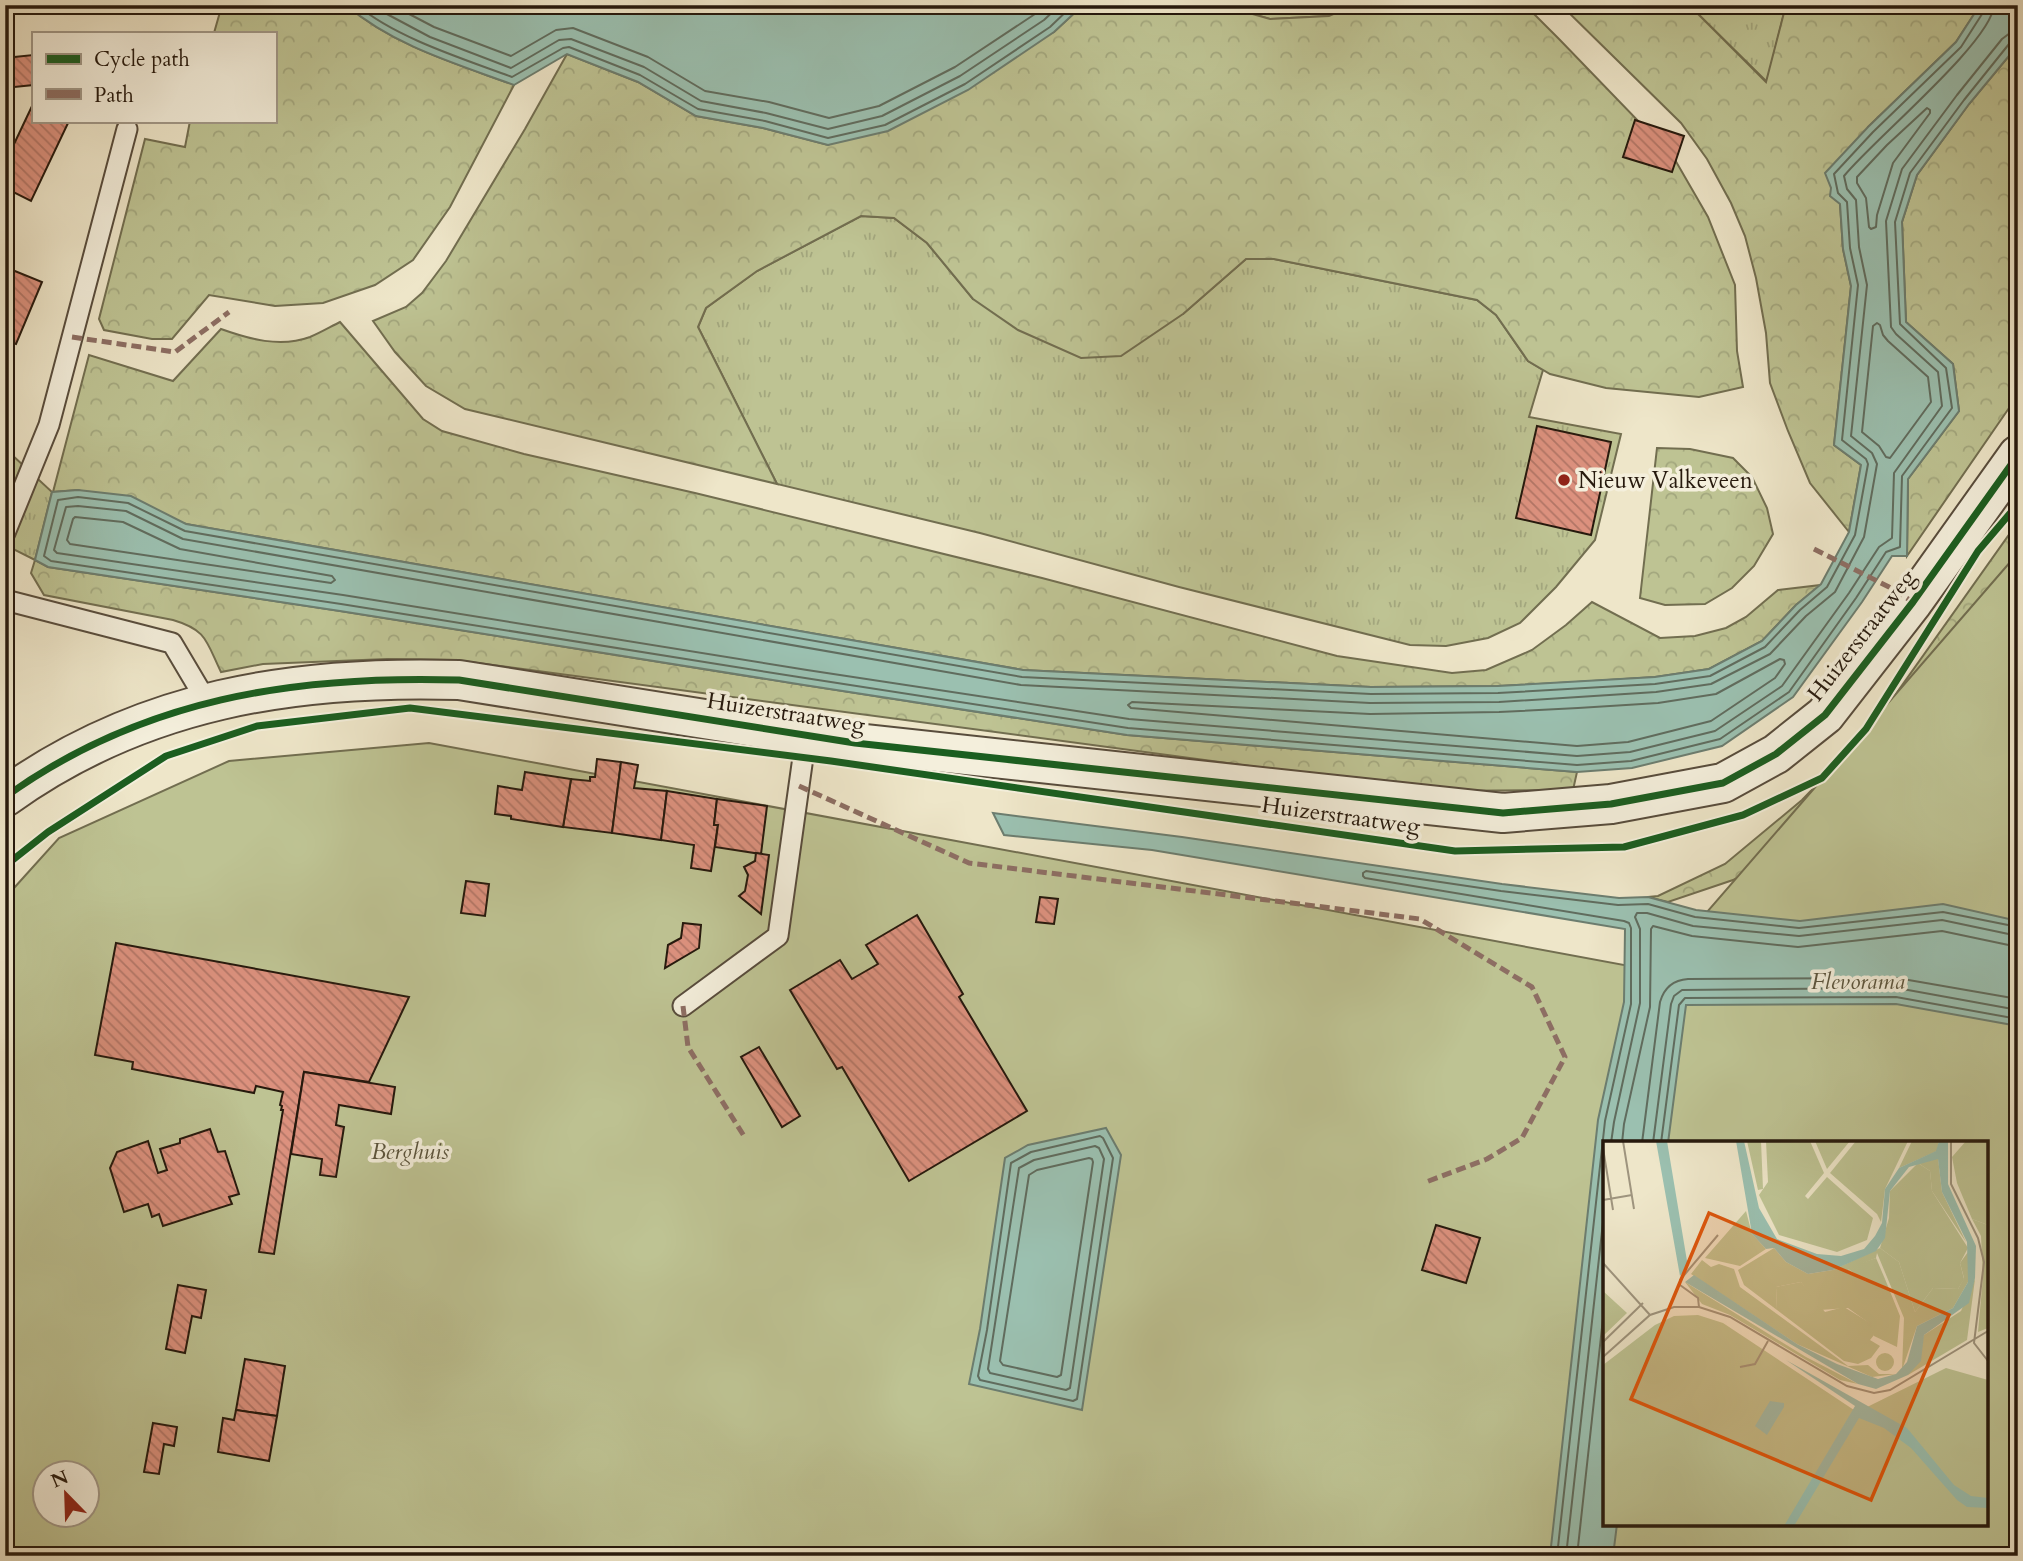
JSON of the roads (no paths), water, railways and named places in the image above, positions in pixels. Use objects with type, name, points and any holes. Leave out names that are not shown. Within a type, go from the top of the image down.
[{"type":"street","name":"Huizerstraatweg","points":[[5,797],[88,747],[161,716],[207,702],[297,686],[405,678],[459,680],[855,743],[1503,813],[1611,804],[1723,783],[1776,754],[1825,715],[1913,602],[2018,455]]},
{"type":"lane","points":[[5,533],[49,425],[127,129]]},
{"type":"lane","points":[[5,600],[172,643],[207,702]]},
{"type":"lane","points":[[683,1006],[778,936],[805,735]]},
{"type":"water","points":[[346,5],[1083,5],[1054,32],[968,90],[888,131],[828,145],[763,128],[696,116],[638,82],[567,54],[514,85],[405,43],[384,32]]},
{"type":"water","points":[[1980,5],[2018,5],[2018,45],[1969,104],[1917,175],[1902,222],[1906,322],[1953,364],[1959,411],[1908,479],[1907,556],[1892,556],[1793,697],[1722,746],[1632,768],[1577,772],[1127,735],[48,567],[35,560],[52,492],[78,490],[131,496],[186,524],[1023,670],[1371,687],[1498,686],[1655,677],[1709,669],[1762,641],[1796,605],[1821,584],[1849,532],[1861,465],[1834,445],[1851,286],[1843,249],[1840,204],[1830,196],[1831,188],[1825,173],[1868,127],[1956,42]]},
{"type":"water","points":[[993,813],[1182,837],[1502,884],[1619,898],[1648,897],[1696,910],[1800,921],[1943,904],[2018,921],[2018,1026],[1896,1004],[1686,1005],[1668,1141],[1603,1141],[1603,1526],[1617,1526],[1613,1556],[1550,1556],[1598,1120],[1624,1002],[1625,929],[1152,850],[1004,835]]},
{"type":"water","points":[[1106,1128],[1121,1155],[1082,1410],[969,1384],[980,1329],[1005,1158],[1028,1145]]},
{"type":"place","name":"Nieuw Valkeveen","points":[[1564,480]]},
{"type":"park label","name":"Flevorama","points":[[1858,981]]},
{"type":"park label","name":"Berghuis","points":[[410,1151]]}]
